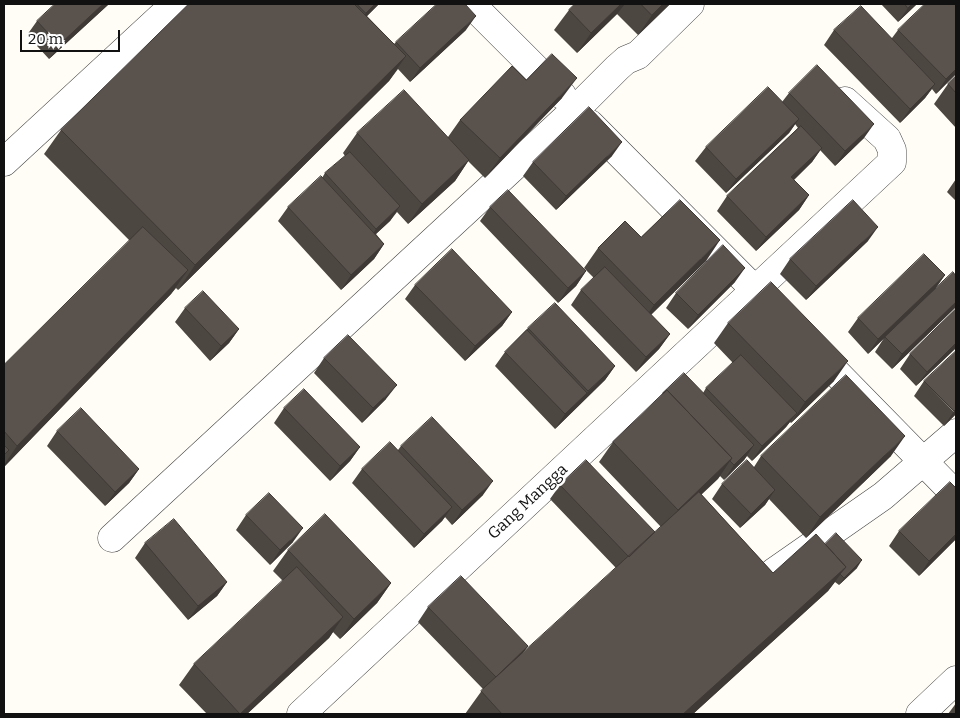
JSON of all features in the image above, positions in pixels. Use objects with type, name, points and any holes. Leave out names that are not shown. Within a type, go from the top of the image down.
[{"type":"street","points":[[4,162],[175,4]]},
{"type":"street","points":[[471,4],[956,495]]},
{"type":"street","points":[[112,538],[576,110],[617,68],[626,60],[638,55],[690,4]]},
{"type":"street","name":"Gang Mangga","points":[[301,714],[892,162],[892,150],[887,139],[832,88]]},
{"type":"street","points":[[774,572],[883,496],[956,434]]},
{"type":"street","points":[[920,714],[956,680]]},
{"type":"building","points":[[55,4],[103,4],[59,45],[37,21]]},
{"type":"building","points":[[189,4],[354,4],[406,56],[195,265],[61,130]]},
{"type":"building","points":[[357,4],[375,4],[366,13]]},
{"type":"building","points":[[437,4],[465,4],[476,16],[420,68],[396,42]]},
{"type":"building","points":[[575,4],[621,4],[591,33],[569,10]]},
{"type":"building","points":[[641,4],[663,4],[652,15]]},
{"type":"building","points":[[925,4],[956,4],[956,69],[946,79],[898,30]]},
{"type":"building","points":[[861,6],[935,84],[910,109],[834,30]]},
{"type":"building","points":[[552,54],[577,78],[500,158],[460,120],[512,66],[526,80]]},
{"type":"building","points":[[817,65],[874,124],[845,151],[789,93]]},
{"type":"building","points":[[956,76],[956,93],[948,84]]},
{"type":"building","points":[[768,87],[799,119],[736,179],[706,147]]},
{"type":"building","points":[[404,90],[469,160],[422,204],[357,133]]},
{"type":"building","points":[[589,107],[622,142],[566,196],[533,162]]},
{"type":"building","points":[[801,126],[822,148],[791,177],[809,195],[766,237],[727,196]]},
{"type":"building","points":[[350,152],[400,206],[376,229],[325,173]]},
{"type":"building","points":[[321,176],[384,244],[351,275],[288,207]]},
{"type":"building","points":[[508,190],[586,271],[568,288],[490,207]]},
{"type":"building","points":[[680,200],[720,240],[654,305],[598,248],[625,221],[641,237]]},
{"type":"building","points":[[853,200],[878,227],[816,286],[790,259]]},
{"type":"building","points":[[143,227],[188,270],[17,446],[4,431],[4,365]]},
{"type":"building","points":[[723,245],[745,268],[698,315],[676,293]]},
{"type":"building","points":[[452,249],[512,312],[475,346],[415,285]]},
{"type":"building","points":[[924,254],[945,275],[878,339],[858,318]]},
{"type":"building","points":[[605,267],[670,334],[646,357],[581,290]]},
{"type":"building","points":[[953,272],[956,276],[956,302],[902,354],[885,337]]},
{"type":"building","points":[[771,282],[848,361],[805,402],[728,323]]},
{"type":"building","points":[[203,291],[239,329],[221,346],[185,308]]},
{"type":"building","points":[[555,303],[615,366],[588,391],[528,328]]},
{"type":"building","points":[[956,309],[956,343],[927,372],[910,354]]},
{"type":"building","points":[[527,330],[587,393],[565,414],[505,352]]},
{"type":"building","points":[[348,335],[397,385],[373,408],[324,358]]},
{"type":"building","points":[[956,351],[956,409],[954,411],[924,381]]},
{"type":"building","points":[[741,355],[797,413],[762,446],[706,388]]},
{"type":"building","points":[[684,373],[754,445],[734,465],[730,461],[732,458],[667,390],[663,393]]},
{"type":"building","points":[[846,375],[905,436],[820,517],[761,456]]},
{"type":"building","points":[[304,389],[360,447],[340,466],[284,408]]},
{"type":"building","points":[[667,390],[732,458],[678,510],[613,442]]},
{"type":"building","points":[[81,408],[139,469],[115,492],[57,431]]},
{"type":"building","points":[[432,417],[493,481],[462,510],[401,446]]},
{"type":"building","points":[[390,442],[452,507],[424,534],[362,469]]},
{"type":"building","points":[[4,445],[9,450],[4,455]]},
{"type":"building","points":[[586,460],[655,532],[629,557],[560,485]]},
{"type":"building","points":[[747,460],[775,490],[751,514],[722,484]]},
{"type":"building","points":[[950,482],[956,488],[956,534],[929,561],[899,531]]},
{"type":"building","points":[[699,492],[773,573],[816,534],[846,567],[683,714],[502,714],[481,691]]},
{"type":"building","points":[[269,493],[303,528],[280,550],[246,515]]},
{"type":"building","points":[[325,514],[391,583],[354,619],[288,550]]},
{"type":"building","points":[[174,519],[227,582],[198,606],[145,543]]},
{"type":"building","points":[[836,533],[862,560],[844,578],[840,574],[846,567],[825,544]]},
{"type":"building","points":[[297,567],[343,617],[240,714],[194,664]]},
{"type":"building","points":[[461,576],[528,646],[496,677],[428,607]]}]
